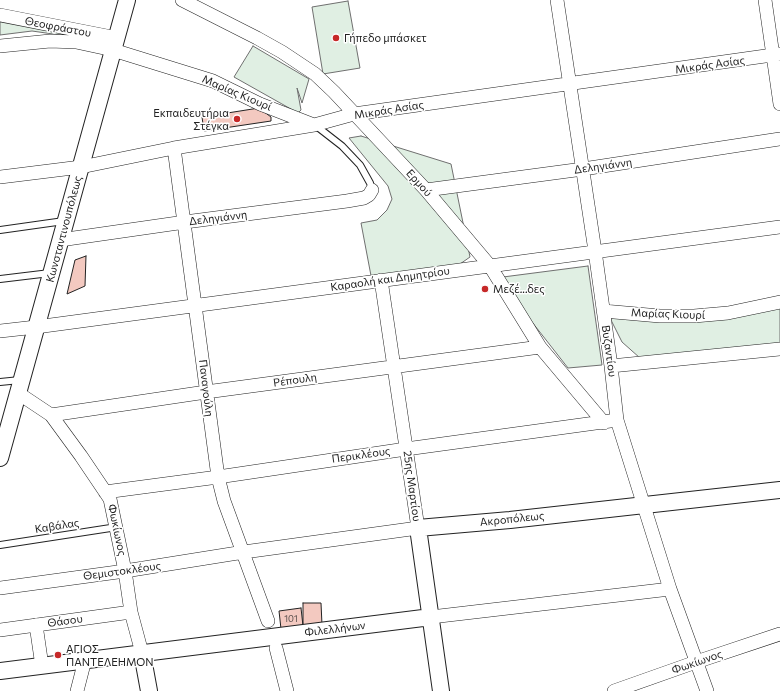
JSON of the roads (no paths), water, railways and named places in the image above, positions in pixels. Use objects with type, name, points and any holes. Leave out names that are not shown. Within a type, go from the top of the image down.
[{"type":"street","name":"Κωνσταντινουπόλεως","points":[[0,458],[5,425],[20,386],[127,0]]},
{"type":"street","name":"Ερμού","points":[[182,0],[257,38],[315,74],[426,190],[490,266],[540,346],[611,421]]},
{"type":"street","name":"Βυζαντίου","points":[[557,0],[596,251],[611,366],[611,421],[620,433],[670,589],[707,691]]},
{"type":"street","points":[[765,0],[776,55],[780,104]]},
{"type":"street","name":"Θεοφράστου","points":[[0,16],[115,44]]},
{"type":"street","name":"Θεοφράστου","points":[[0,46],[50,41],[115,44]]},
{"type":"street","name":"Μαρίας Κιουρί","points":[[115,44],[213,81],[260,104],[314,125]]},
{"type":"street","name":"Μικράς Ασίας","points":[[0,177],[81,167],[174,148],[314,125],[354,114],[776,55]]},
{"type":"street","name":"Δεληγιάννη","points":[[426,190],[583,169],[780,139]]},
{"type":"street","name":"Παναγούλη","points":[[174,148],[218,477],[224,501],[244,552],[268,621]]},
{"type":"street","name":"Δεληγιάννη","points":[[60,240],[347,201],[364,198],[369,195],[372,190]]},
{"type":"street","name":"Καραολή και Δημητρίου","points":[[0,331],[780,226]]},
{"type":"street","name":"25ης Μαρτίου","points":[[381,280],[441,691]]},
{"type":"street","name":"Μαρίας Κιουρί","points":[[603,311],[660,316],[694,316],[728,313],[780,302]]},
{"type":"street","name":"Ρέπουλη","points":[[50,415],[540,346]]},
{"type":"street","points":[[611,366],[780,350]]},
{"type":"street","name":"Φωκίωνος","points":[[20,386],[50,415],[81,456],[110,499],[117,527],[131,612],[142,653]]},
{"type":"street","name":"Περικλέους","points":[[105,492],[611,421]]},
{"type":"street","name":"Ακροπόλεως","points":[[244,552],[418,528],[510,520],[780,490]]},
{"type":"street","name":"Θεμιστοκλέους","points":[[0,588],[125,571],[244,552]]},
{"type":"street","name":"Φιλελλήνων","points":[[0,671],[431,617],[670,589]]},
{"type":"street","name":"Θάσου","points":[[0,630],[131,612]]},
{"type":"street","points":[[36,625],[42,666]]},
{"type":"street","name":"Φωκίωνος","points":[[614,691],[780,634]]},
{"type":"street","points":[[276,648],[287,691]]},
{"type":"street","points":[[142,653],[149,691]]},
{"type":"street","points":[[77,691],[85,660]]},
{"type":"lane","points":[[314,125],[342,146],[360,165],[370,183],[372,190]]},
{"type":"lane","points":[[0,230],[66,221]]},
{"type":"lane","points":[[0,280],[52,272]]},
{"type":"lane","points":[[0,382],[20,386]]},
{"type":"lane","name":"Καβάλας","points":[[0,545],[117,527]]},
{"type":"place","name":"Γήπεδο μπάσκετ","points":[[336,38]]},
{"type":"place","name":"Εκπαιδευτήρια Στέγκα","points":[[237,119]]},
{"type":"place","name":"Μεζέ...δες","points":[[485,289]]},
{"type":"place","name":"ΑΓΙΟΣ ΠΑΝΤΕΛΕΗΜΟΝ","points":[[58,655]]}]
